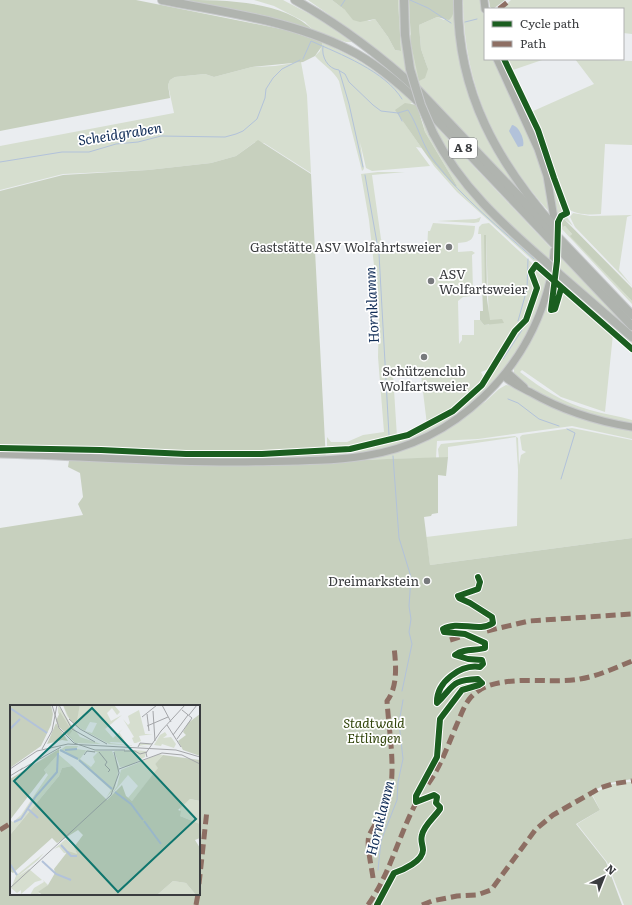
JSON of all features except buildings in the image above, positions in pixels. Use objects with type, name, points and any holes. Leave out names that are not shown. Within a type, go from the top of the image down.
[{"type":"highway","name":"A 8","points":[[162,0],[277,24],[303,31],[341,46],[372,64],[406,90],[432,115],[632,326]]},
{"type":"highway","name":"A 8","points":[[295,0],[352,35],[406,79],[632,315]]},
{"type":"highway","name":"A 8","points":[[404,0],[405,34],[410,69],[421,105],[432,133],[448,160],[474,194],[500,222],[550,262],[552,276],[632,337]]},
{"type":"highway","name":"A 8","points":[[458,0],[459,24],[465,70],[473,98],[485,127],[515,177],[562,235],[578,258]]},
{"type":"main road","points":[[497,60],[538,150],[547,176],[554,218]]},
{"type":"main road","points":[[550,262],[554,251]]},
{"type":"main road","points":[[0,454],[205,462],[327,459],[364,456],[389,450],[417,440],[447,425],[494,388],[505,374],[533,329],[552,276]]},
{"type":"main road","points":[[505,374],[511,383],[574,414],[632,427]]},
{"type":"main road","points":[[505,374],[528,391]]},
{"type":"main road","points":[[494,388],[511,383]]},
{"type":"green space","points":[[0,0],[136,0],[286,30],[322,42],[322,46],[315,56],[303,62],[252,67],[214,77],[205,74],[175,77],[170,80],[168,85],[170,98],[0,131]]},
{"type":"green space","points":[[180,0],[215,0],[252,4],[270,8],[286,13],[301,21],[314,31],[265,16]]},
{"type":"green space","points":[[254,0],[283,0],[323,21],[352,42],[346,42],[314,31],[305,22],[274,6]]},
{"type":"green space","points":[[308,0],[332,0],[345,10],[369,21],[375,19],[395,50],[401,51],[398,0],[400,0],[402,42],[408,75],[361,37]]},
{"type":"green space","points":[[332,0],[398,0],[401,51],[395,50],[375,19],[360,22],[353,20],[345,10]]},
{"type":"green space","points":[[407,0],[409,0],[410,34],[428,69],[421,49],[419,25],[437,17],[444,20],[454,12],[454,0],[456,0],[455,9],[485,133],[503,165],[524,195],[418,85],[409,40]]},
{"type":"green space","points":[[409,0],[454,0],[453,13],[449,20],[437,17],[419,25],[421,49],[428,69],[425,78],[419,81],[411,44]]},
{"type":"green space","points":[[463,0],[482,0],[484,17],[484,60],[495,60],[528,131],[544,173],[550,213],[530,190],[498,141],[476,88],[469,60]]},
{"type":"green space","points":[[489,0],[505,0],[494,8],[490,7]]},
{"type":"green space","points":[[511,0],[632,0],[632,34],[624,33],[624,8],[502,8]]},
{"type":"green space","points":[[322,42],[372,69],[384,77],[417,105],[412,103],[396,111],[422,148],[416,147],[430,166],[372,171],[366,168],[360,142],[364,169],[362,171],[339,81],[337,77],[315,56],[320,51]]},
{"type":"green space","points":[[499,60],[503,60],[542,140],[553,180],[565,212],[557,220],[552,185]]},
{"type":"green space","points":[[505,60],[542,60],[510,71]]},
{"type":"green space","points":[[576,60],[632,61],[632,145],[605,144],[601,214],[587,214],[573,212],[566,207],[555,180],[543,139],[531,112],[594,84]]},
{"type":"green space","points":[[301,62],[307,95],[311,173],[264,143],[255,142],[236,156],[211,163],[148,170],[63,174],[0,190],[0,146],[174,113],[168,85],[170,80],[175,77],[205,74],[214,77],[252,67],[275,66]]},
{"type":"green space","points":[[405,103],[417,105],[425,132],[457,186],[455,187],[428,157],[395,110]]},
{"type":"green space","points":[[421,115],[432,139],[458,181],[473,199],[507,233],[549,270],[548,274],[457,192],[428,157],[455,187],[457,186],[425,132]]},
{"type":"green space","points":[[430,120],[551,248],[550,260],[493,211],[450,158]]},
{"type":"green space","name":"Stadtwald Ettlingen","points":[[258,140],[311,174],[326,461],[448,457],[446,476],[438,475],[438,513],[424,517],[430,565],[632,538],[632,779],[610,783],[590,792],[600,810],[576,824],[606,862],[622,905],[0,905],[0,528],[83,515],[78,504],[83,497],[80,473],[68,467],[69,461],[78,461],[76,448],[0,445],[0,191],[63,175],[148,170],[211,163],[236,156]]},
{"type":"green space","points":[[378,172],[405,172],[372,175],[381,239],[387,251],[427,250],[428,231],[430,231],[433,223],[475,226],[473,237],[469,241],[458,243],[458,252],[472,251],[475,253],[472,255],[473,290],[476,290],[471,296],[463,297],[458,301],[459,344],[462,340],[462,335],[474,335],[474,320],[480,320],[484,325],[489,325],[486,235],[485,285],[482,286],[481,234],[478,234],[479,227],[482,224],[489,223],[531,262],[533,265],[530,274],[536,288],[524,321],[516,328],[489,369],[481,372],[484,378],[480,386],[460,406],[427,425],[421,375],[445,373],[445,371],[393,374],[397,437],[331,448],[327,446],[327,437],[331,442],[347,442],[363,435],[384,432],[378,357],[379,311],[369,220],[361,174]]},
{"type":"green space","points":[[573,213],[590,216],[632,215],[627,217],[619,270],[632,286],[575,227],[570,217]]},
{"type":"green space","points":[[565,214],[573,226],[564,219],[563,227],[565,226],[572,234],[571,236],[632,301],[632,304],[561,228],[558,223],[560,218]]},
{"type":"green space","points":[[481,217],[479,222],[474,223],[437,221],[476,219]]},
{"type":"green space","points":[[564,219],[632,288],[632,301],[570,236],[572,234],[565,226],[563,227],[561,221]]},
{"type":"green space","points":[[484,235],[486,235],[487,299],[490,320],[502,319],[504,323],[484,325],[480,320],[480,311],[483,311],[482,286],[485,285]]},
{"type":"green space","points":[[558,255],[624,324],[623,325],[559,269],[557,266]]},
{"type":"green space","points":[[536,268],[548,279],[539,308],[526,336],[509,363],[490,387],[467,408],[442,426],[414,439],[369,452],[353,454],[354,450],[400,439],[433,425],[455,410],[483,386],[517,330],[527,319],[537,289],[537,281],[532,274]]},
{"type":"green space","points":[[555,276],[632,342],[632,347],[554,280]]},
{"type":"green space","points":[[552,285],[550,311],[555,309],[561,291],[613,334],[605,412],[561,397],[522,370],[520,372],[545,390],[571,404],[632,420],[632,425],[588,416],[539,394],[514,375],[514,367],[535,333],[548,296],[550,296]]},
{"type":"green space","points":[[553,285],[559,291],[552,310],[551,308]]},
{"type":"green space","points":[[506,385],[511,386],[543,403],[632,429],[632,439],[572,426],[478,439],[437,441],[436,458],[341,460],[398,450],[485,402],[499,389]]},
{"type":"green space","points":[[572,428],[632,440],[632,538],[430,565],[426,537],[517,526],[518,470],[516,437],[448,447],[448,457],[439,458],[438,449],[441,444],[515,436],[518,438],[519,465],[521,455],[526,452],[522,450],[520,437],[522,435]]},
{"type":"green space","points":[[347,452],[346,456],[306,458],[302,453]]},
{"type":"green space","points":[[632,782],[632,905],[624,905],[607,862],[577,824],[600,810],[592,794],[613,784]]},
{"type":"water","points":[[512,125],[517,128],[521,134],[523,146],[518,147],[509,131]]},
{"type":"waterway","name":"Scheidgraben","points":[[341,6],[345,0]]},
{"type":"waterway","points":[[410,0],[428,8],[451,23]]},
{"type":"waterway","points":[[465,22],[477,19]]},
{"type":"waterway","points":[[303,59],[311,41],[361,64],[385,80],[402,99]]},
{"type":"waterway","name":"Hornklamm","points":[[323,46],[323,54],[326,62],[335,69],[339,70],[349,104],[363,167]]},
{"type":"waterway","name":"Scheidgraben","points":[[0,162],[62,152],[89,152],[116,144],[138,142],[161,136],[225,137],[236,134],[243,131],[257,119],[265,98],[266,89],[273,78],[282,69],[300,60]]},
{"type":"waterway","points":[[340,71],[345,74],[349,82],[373,105],[381,111],[398,113],[402,121]]},
{"type":"waterway","points":[[398,113],[408,110],[427,150],[446,176],[482,213],[534,259]]},
{"type":"waterway","name":"Hornklamm","points":[[365,175],[379,254],[389,435]]},
{"type":"waterway","points":[[518,321],[527,289],[528,259]]},
{"type":"waterway","points":[[503,359],[522,330]]},
{"type":"waterway","points":[[508,399],[518,403],[539,419],[559,426]]},
{"type":"waterway","points":[[561,479],[575,433],[567,429]]},
{"type":"waterway","name":"Hornklamm","points":[[393,456],[399,538],[411,577],[409,606],[411,619],[409,632],[412,644],[402,691]]},
{"type":"waterway","name":"Hornklamm","points":[[378,870],[381,841],[397,800],[398,782],[403,759],[399,723],[403,700]]},
{"type":"marked path","points":[[500,8],[510,0]]},
{"type":"marked path","points":[[487,631],[529,621],[632,614]]},
{"type":"marked path","points":[[450,640],[463,636]]},
{"type":"marked path","points":[[373,878],[368,840],[385,808],[389,798],[391,786],[392,762],[387,701],[391,695],[395,682],[396,668],[394,647]]},
{"type":"marked path","points":[[428,784],[441,763],[466,703],[481,689],[508,681],[568,680],[587,678],[632,661]]},
{"type":"marked path","points":[[422,905],[432,901],[457,896],[477,895],[491,890],[536,829],[553,815],[600,788],[612,784],[632,781]]},
{"type":"marked path","points":[[368,905],[383,879],[411,812],[418,799]]},
{"type":"marked path","points":[[200,875],[207,810]]},
{"type":"marked path","points":[[0,830],[10,824]]},
{"type":"marked path","points":[[196,905],[198,895]]},
{"type":"cycle path","points":[[504,60],[538,130],[567,213],[561,216],[558,222],[557,261],[551,310],[555,309],[561,289]]},
{"type":"cycle path","points":[[0,448],[101,450],[186,454],[262,454],[350,449],[408,435],[453,411],[482,385],[515,331],[526,320],[537,288],[531,272],[536,265],[632,349]]},
{"type":"cycle path","points":[[377,905],[394,873],[407,867],[420,858],[423,850],[421,839],[423,831],[440,809],[436,803],[437,797],[434,795],[416,802],[416,796],[437,757],[440,719],[462,690],[482,683],[478,679],[458,683],[450,688],[437,703],[441,688],[451,676],[465,668],[480,667],[483,664],[482,660],[468,659],[455,655],[466,650],[485,648],[485,643],[465,634],[444,632],[443,629],[455,626],[481,627],[493,623],[492,617],[458,596],[478,589],[480,582],[478,577]]},
{"type":"place","name":"Gaststätte ASV Wolfahrtsweier","points":[[449,247]]},
{"type":"place","name":"ASV Wolfartsweier","points":[[431,281]]},
{"type":"place","name":"Schützenclub Wolfartsweier","points":[[424,357]]},
{"type":"place","name":"Dreimarkstein","points":[[427,581]]}]
